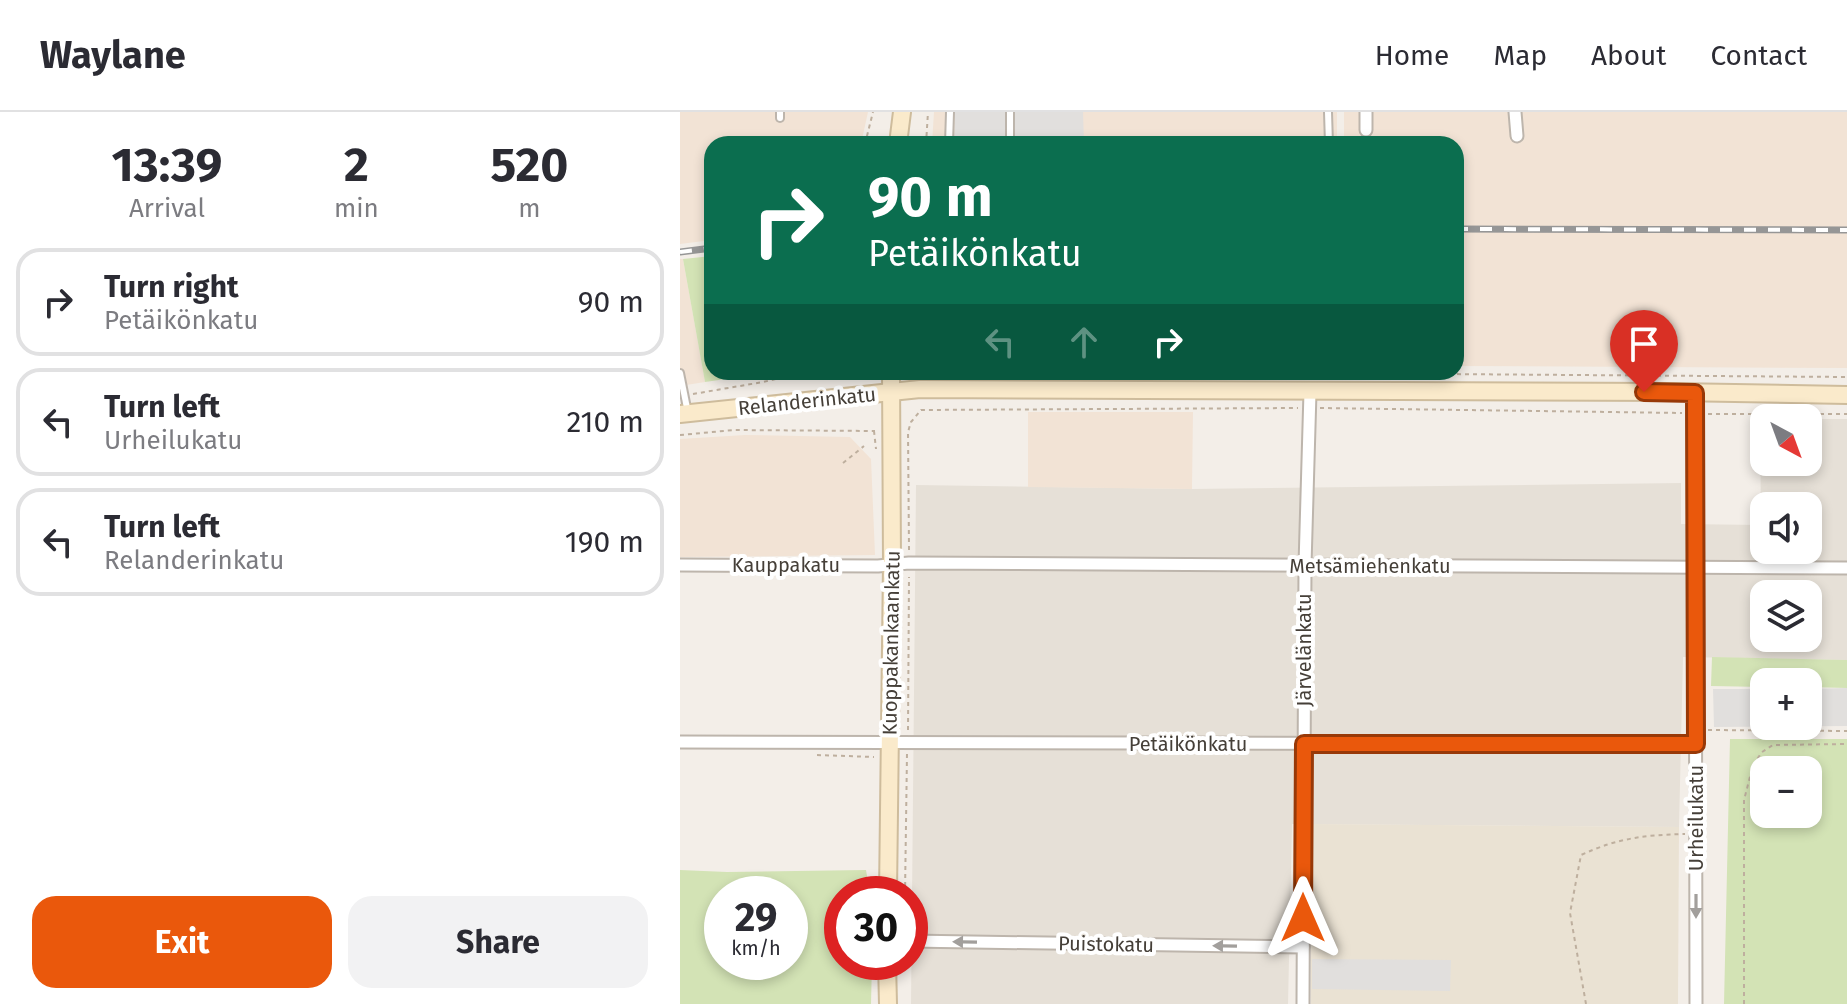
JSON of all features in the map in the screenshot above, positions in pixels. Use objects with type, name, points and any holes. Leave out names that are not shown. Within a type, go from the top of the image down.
[{"type":"main road","points":[[899,136],[902,112]]},
{"type":"main road","name":"Kuoppakankaankatu","points":[[888,876],[891,380]]},
{"type":"main road","name":"Relanderinkatu","points":[[684,414],[920,389],[1310,400],[1695,393],[1847,395]]},
{"type":"main road","points":[[887,980],[888,1004]]},
{"type":"street","points":[[1366,112],[1366,130]]},
{"type":"street","points":[[1515,112],[1517,136]]},
{"type":"street","name":"Urheilukatu","points":[[1695,393],[1696,1004]]},
{"type":"street","name":"Järvelänkatu","points":[[1303,1004],[1305,565],[1310,400]]},
{"type":"street","name":"Kauppakatu","points":[[680,565],[878,566],[892,563]]},
{"type":"street","name":"Metsämiehenkatu","points":[[892,563],[1847,568]]},
{"type":"street","name":"Petäikönkatu","points":[[680,742],[1696,744]]},
{"type":"street","name":"Puistokatu","points":[[928,941],[1303,947]]},
{"type":"lane","points":[[949,136],[950,112]]},
{"type":"lane","points":[[1010,112],[1010,136]]},
{"type":"lane","points":[[1328,112],[1329,136]]},
{"type":"lane","points":[[680,373],[684,414]]},
{"type":"path","points":[[867,136],[873,112]]},
{"type":"path","points":[[926,136],[928,112]]},
{"type":"path","points":[[1464,374],[1847,377]]},
{"type":"path","points":[[684,395],[772,380]]},
{"type":"path","points":[[909,556],[908,432],[914,416],[921,410],[1310,400],[1694,414],[1847,414]]},
{"type":"path","points":[[1675,403],[1675,413]]},
{"type":"path","points":[[680,435],[734,430],[878,431]]},
{"type":"path","points":[[843,463],[864,446]]},
{"type":"path","points":[[1702,730],[1847,731]]},
{"type":"path","points":[[1744,1004],[1744,800],[1753,765],[1762,752],[1773,745],[1847,744]]},
{"type":"path","points":[[1586,1004],[1570,913],[1581,855],[1618,840],[1686,834]]},
{"type":"shaded area","points":[[680,112],[868,112],[863,136],[704,136],[704,241],[680,244]]},
{"type":"shaded area","points":[[934,112],[1337,112],[1337,136],[932,136]]},
{"type":"shaded area","points":[[955,112],[1083,112],[1084,136],[954,136]]},
{"type":"shaded area","points":[[1344,112],[1847,112],[1847,368],[1464,366],[1464,136],[1344,136]]},
{"type":"shaded area","points":[[680,259],[683,259],[705,382],[680,386]]},
{"type":"shaded area","points":[[1028,412],[1193,412],[1192,489],[1028,487]]},
{"type":"shaded area","points":[[1822,419],[1847,419],[1847,660],[1683,657],[1679,827],[1292,824],[1288,1004],[911,1004],[911,980],[928,980],[928,876],[912,876],[916,485],[1192,489],[1681,483],[1681,524],[1750,525],[1750,564],[1822,564],[1822,492],[1761,492],[1761,476],[1822,476]]},
{"type":"shaded area","points":[[745,435],[850,437],[871,459],[875,555],[680,557],[680,439]]},
{"type":"shaded area","points":[[1847,688],[1847,726],[1822,726],[1822,689]]},
{"type":"shaded area","points":[[1713,689],[1750,689],[1750,727],[1714,727]]},
{"type":"shaded area","points":[[1311,824],[1679,827],[1678,1004],[1311,1004]]},
{"type":"shaded area","points":[[1312,959],[1451,960],[1450,991],[1312,989]]},
{"type":"green space","points":[[704,257],[704,376],[683,259]]},
{"type":"green space","points":[[1712,657],[1847,660],[1847,688],[1822,687],[1822,668],[1750,668],[1750,687],[1711,686]]},
{"type":"green space","points":[[1730,739],[1847,739],[1847,1004],[1724,1004]]},
{"type":"green space","points":[[680,870],[866,870],[867,876],[824,876],[824,980],[872,980],[871,1004],[680,1004]]},
{"type":"railway","points":[[1464,229],[1847,230]]},
{"type":"railway","points":[[680,252],[704,249]]},
{"type":"route","points":[[1303,918],[1304,744],[1696,744],[1695,393],[1644,392]]}]
